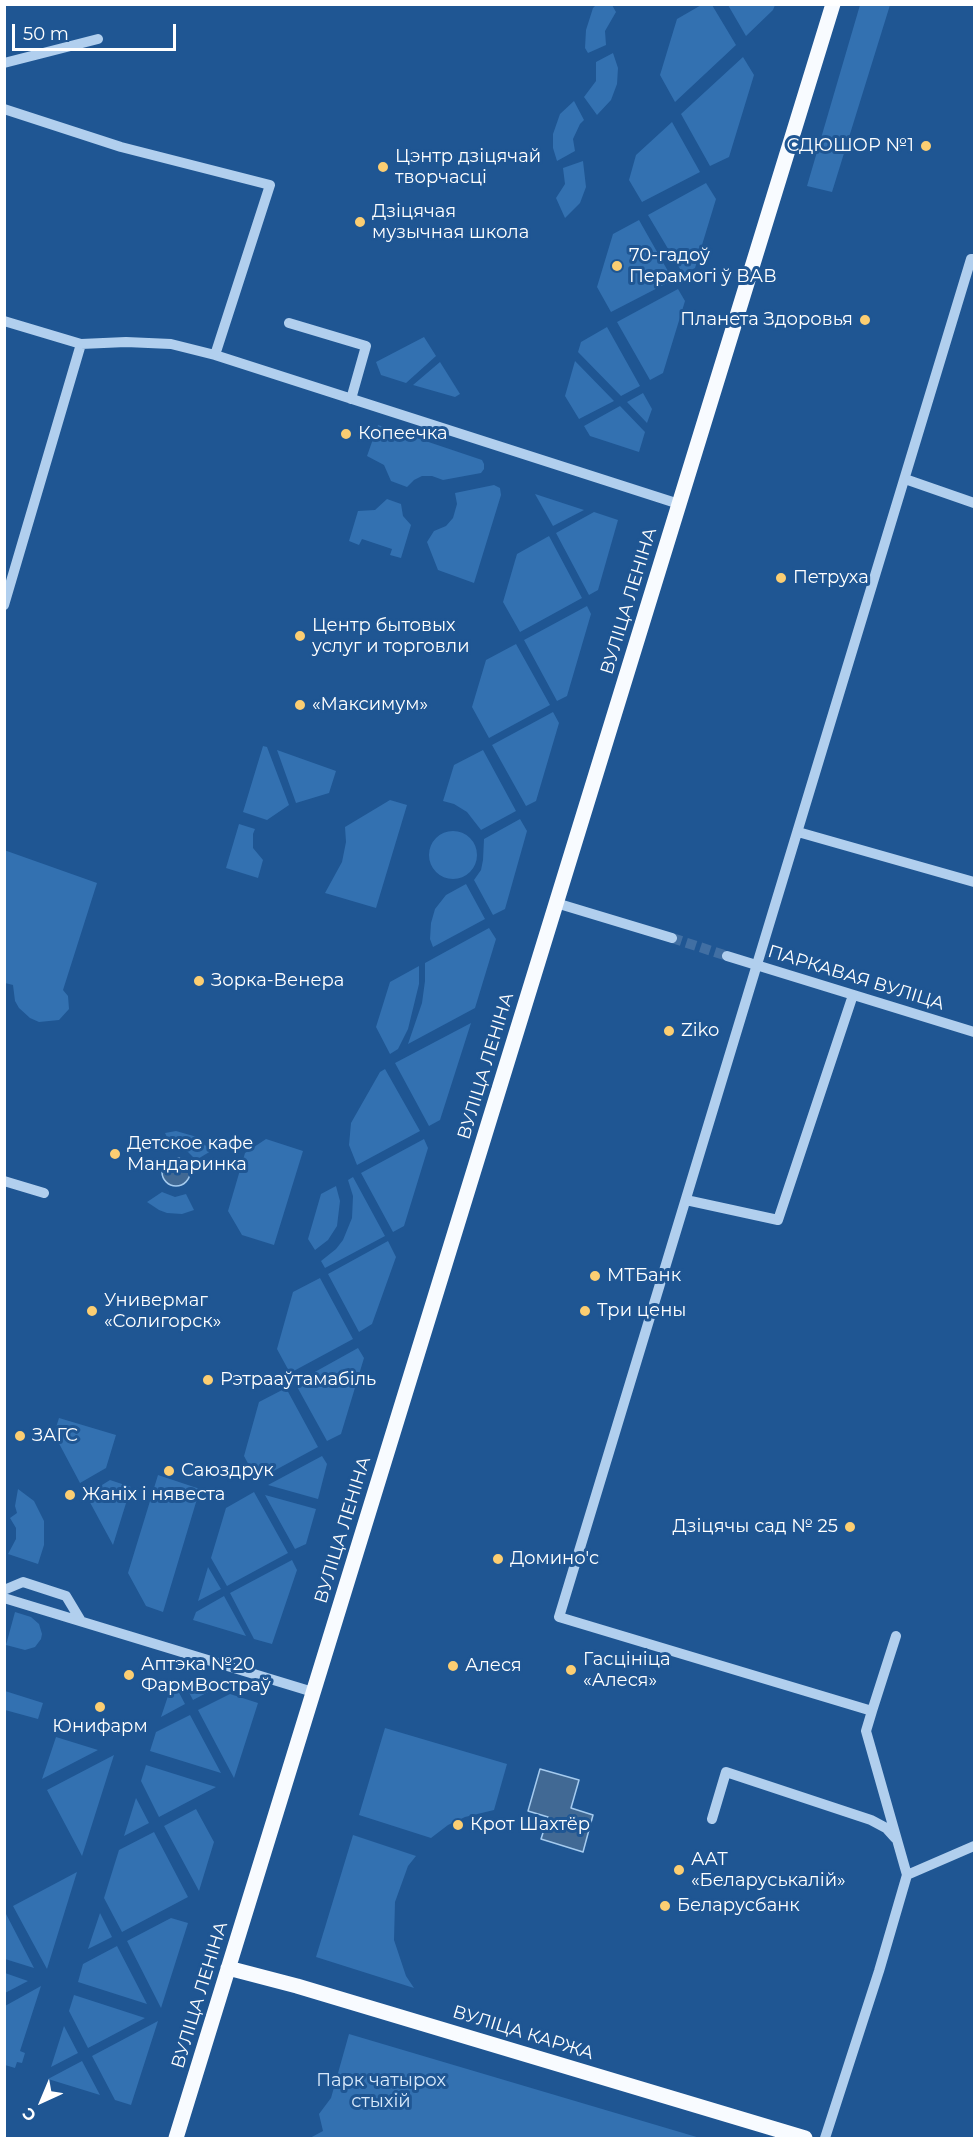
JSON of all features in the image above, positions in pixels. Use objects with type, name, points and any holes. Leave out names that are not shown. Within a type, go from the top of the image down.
[{"type":"main road","name":"ВУЛІЦА ЛЕНІНА","points":[[176,2139],[833,4]]},
{"type":"main road","name":"ВУЛІЦА КАРЖА","points":[[228,1968],[297,1986],[805,2139]]},
{"type":"street","points":[[4,63],[98,39]]},
{"type":"street","points":[[4,109],[121,147],[270,185],[215,355]]},
{"type":"street","points":[[872,1711],[559,1617],[971,259],[975,260]]},
{"type":"street","points":[[4,321],[81,344],[126,342],[171,344],[215,355],[679,504]]},
{"type":"street","points":[[289,323],[366,346],[351,399]]},
{"type":"street","points":[[4,605],[81,344]]},
{"type":"street","points":[[904,479],[975,503]]},
{"type":"street","points":[[798,832],[975,882]]},
{"type":"street","points":[[556,903],[672,938]]},
{"type":"street","name":"ПАРКАВАЯ ВУЛІЦА","points":[[727,956],[975,1032]]},
{"type":"street","points":[[686,1200],[778,1220],[853,995]]},
{"type":"street","points":[[4,1181],[44,1193]]},
{"type":"street","points":[[4,1590],[22,1582],[66,1596],[81,1621]]},
{"type":"street","points":[[4,1598],[313,1692]]},
{"type":"street","points":[[825,2139],[907,1875],[866,1731],[896,1636]]},
{"type":"street","points":[[712,1819],[726,1772],[871,1820],[886,1828],[897,1840]]},
{"type":"street","points":[[907,1875],[975,1846]]},
{"type":"green space","points":[[703,4],[712,5],[736,45],[675,102],[660,75],[677,19]]},
{"type":"green space","points":[[596,5],[612,5],[616,12],[605,31],[606,45],[588,53],[585,48],[586,30]]},
{"type":"green space","points":[[728,5],[775,5],[773,10],[746,36]]},
{"type":"green space","points":[[860,5],[890,5],[832,192],[807,186]]},
{"type":"green space","points":[[613,53],[618,68],[617,84],[611,100],[597,115],[584,97],[596,81],[596,62]]},
{"type":"green space","points":[[743,57],[754,75],[729,157],[710,166],[681,114]]},
{"type":"green space","points":[[574,101],[584,120],[573,139],[575,151],[557,161],[553,148],[553,134],[560,114]]},
{"type":"green space","points":[[672,122],[700,172],[642,202],[629,180],[636,155]]},
{"type":"green space","points":[[583,161],[586,187],[580,203],[565,218],[556,198],[565,184],[563,168]]},
{"type":"green space","points":[[706,183],[716,199],[695,268],[683,274],[648,215]]},
{"type":"green space","points":[[639,220],[673,280],[611,312],[597,287],[613,234]]},
{"type":"green space","points":[[678,289],[685,301],[663,373],[650,380],[617,322]]},
{"type":"green space","points":[[607,327],[640,386],[621,396],[578,352],[581,342]]},
{"type":"green space","points":[[424,337],[436,356],[406,383],[381,375],[376,362]]},
{"type":"green space","points":[[575,361],[614,401],[579,419],[565,396]]},
{"type":"green space","points":[[440,362],[460,394],[455,397],[413,385]]},
{"type":"green space","points":[[643,393],[652,409],[647,423],[627,402]]},
{"type":"green space","points":[[620,406],[645,432],[639,452],[590,436],[584,426]]},
{"type":"green space","points":[[378,425],[482,460],[484,469],[481,473],[443,480],[432,476],[422,476],[407,487],[391,481],[384,465],[367,456]]},
{"type":"green space","points":[[494,485],[500,488],[501,495],[474,583],[438,570],[427,542],[434,531],[446,526],[453,518],[457,504],[455,493]]},
{"type":"green space","points":[[535,494],[584,510],[553,526]]},
{"type":"green space","points":[[387,499],[401,504],[403,516],[411,525],[401,558],[390,555],[392,549],[362,539],[359,545],[349,541],[358,511],[375,510]]},
{"type":"green space","points":[[594,512],[618,520],[598,590],[589,595],[556,533]]},
{"type":"green space","points":[[549,536],[582,598],[520,632],[503,602],[517,554]]},
{"type":"green space","points":[[587,606],[591,614],[567,696],[557,701],[524,640]]},
{"type":"green space","points":[[516,644],[550,705],[489,738],[472,707],[486,660]]},
{"type":"green space","points":[[553,712],[559,723],[536,801],[526,806],[492,745]]},
{"type":"green space","points":[[263,746],[267,747],[289,805],[267,820],[243,812]]},
{"type":"green space","points":[[277,750],[336,771],[329,793],[296,803]]},
{"type":"green space","points":[[483,750],[516,811],[481,830],[467,812],[454,804],[443,801],[454,765]]},
{"type":"green space","points":[[390,800],[407,805],[376,908],[325,893],[342,862],[346,842],[345,827]]},
{"type":"green space","points":[[520,819],[527,831],[505,909],[493,915],[474,880],[481,870],[484,839]]},
{"type":"green space","points":[[239,824],[255,829],[253,848],[263,860],[258,878],[226,868]]},
{"type":"green space","points":[[448,831],[458,831],[473,841],[477,855],[476,864],[467,875],[458,879],[448,879],[433,869],[429,860],[429,850],[439,835]]},
{"type":"green space","points":[[4,850],[97,883],[63,990],[68,996],[69,1009],[59,1020],[39,1022],[30,1018],[15,1001],[13,985],[5,983]]},
{"type":"green space","points":[[466,884],[485,919],[433,947],[430,939],[435,909],[446,895]]},
{"type":"green space","points":[[489,928],[496,939],[475,1008],[408,1044],[422,1003],[425,963]]},
{"type":"green space","points":[[419,966],[419,984],[408,1029],[398,1049],[390,1054],[376,1027],[390,982]]},
{"type":"green space","points":[[471,1023],[440,1120],[429,1126],[395,1063]]},
{"type":"green space","points":[[385,1069],[420,1131],[357,1165],[349,1145],[351,1123],[380,1072]]},
{"type":"green space","points":[[176,1131],[197,1137],[211,1151],[196,1160],[188,1152],[173,1149],[165,1133]]},
{"type":"green space","points":[[266,1139],[303,1151],[274,1245],[242,1235],[228,1211],[245,1153]]},
{"type":"green space","points":[[424,1139],[428,1148],[404,1226],[393,1232],[361,1173]]},
{"type":"green space","points":[[353,1177],[385,1236],[325,1268],[321,1261],[343,1240],[352,1218],[353,1196],[348,1180]]},
{"type":"green space","points":[[336,1186],[340,1201],[337,1226],[328,1240],[315,1250],[308,1239],[321,1194]]},
{"type":"green space","points":[[162,1192],[175,1197],[186,1194],[194,1210],[182,1214],[167,1213],[147,1202]]},
{"type":"green space","points":[[388,1241],[396,1257],[372,1324],[359,1332],[328,1274]]},
{"type":"green space","points":[[320,1278],[353,1339],[290,1373],[277,1349],[293,1292]]},
{"type":"green space","points":[[358,1348],[364,1358],[341,1434],[327,1441],[295,1383]]},
{"type":"green space","points":[[286,1388],[318,1447],[257,1480],[244,1456],[259,1402]]},
{"type":"green space","points":[[59,1418],[116,1435],[106,1468],[80,1483],[54,1434]]},
{"type":"green space","points":[[322,1456],[327,1464],[318,1499],[268,1485]]},
{"type":"green space","points":[[158,1475],[200,1489],[163,1612],[146,1606],[128,1573]]},
{"type":"green space","points":[[110,1480],[131,1487],[113,1545],[86,1495]]},
{"type":"green space","points":[[18,1489],[34,1501],[44,1521],[44,1545],[38,1564],[8,1554],[16,1539],[16,1528],[10,1518],[17,1513],[15,1506]]},
{"type":"green space","points":[[254,1492],[288,1553],[227,1586],[211,1558],[226,1508]]},
{"type":"green space","points":[[265,1495],[316,1509],[306,1544],[295,1549]]},
{"type":"green space","points":[[292,1560],[297,1570],[272,1644],[254,1639],[230,1593]]},
{"type":"green space","points":[[208,1567],[221,1589],[198,1601]]},
{"type":"green space","points":[[224,1596],[246,1636],[193,1620],[196,1612]]},
{"type":"green space","points":[[15,1612],[31,1617],[39,1624],[42,1634],[35,1647],[25,1650],[6,1645]]},
{"type":"green space","points":[[182,1679],[214,1689],[193,1700]]},
{"type":"green space","points":[[173,1681],[185,1704],[161,1717]]},
{"type":"green space","points":[[5,1691],[43,1703],[38,1719],[5,1710]]},
{"type":"green space","points":[[230,1694],[258,1703],[234,1778],[198,1710]]},
{"type":"green space","points":[[190,1715],[221,1773],[150,1751],[156,1732]]},
{"type":"green space","points":[[385,1728],[507,1764],[494,1810],[465,1817],[448,1825],[431,1838],[359,1815]]},
{"type":"green space","points":[[56,1737],[98,1750],[42,1779]]},
{"type":"green space","points":[[114,1755],[82,1856],[47,1790]]},
{"type":"green space","points":[[146,1765],[216,1787],[159,1817],[141,1781]]},
{"type":"green space","points":[[136,1798],[149,1823],[124,1836]]},
{"type":"green space","points":[[196,1809],[214,1842],[199,1891],[164,1826]]},
{"type":"green space","points":[[154,1832],[188,1897],[122,1932],[104,1898],[119,1850]]},
{"type":"green space","points":[[353,1835],[416,1856],[408,1866],[395,1902],[394,1940],[406,1976],[414,1988],[316,1957]]},
{"type":"green space","points":[[77,1872],[47,1969],[13,1906]]},
{"type":"green space","points":[[5,1912],[34,1968],[5,1959]]},
{"type":"green space","points":[[100,1913],[112,1937],[88,1949]]},
{"type":"green space","points":[[171,1918],[188,1923],[161,2008],[127,1941]]},
{"type":"green space","points":[[117,1946],[147,2004],[78,1982],[83,1964]]},
{"type":"green space","points":[[5,1973],[28,1981],[5,1993]]},
{"type":"green space","points":[[41,1986],[20,2051],[25,2053],[22,2063],[17,2062],[15,2068],[5,2065],[5,2006]]},
{"type":"green space","points":[[74,1995],[145,2018],[88,2048],[69,2011]]},
{"type":"green space","points":[[158,2021],[131,2105],[115,2100],[92,2056]]},
{"type":"green space","points":[[64,2026],[78,2053],[51,2067]]},
{"type":"green space","name":"Парк чатырох стыхій","points":[[349,2034],[700,2138],[310,2138],[323,2131],[319,2114],[331,2098]]},
{"type":"green space","points":[[82,2061],[100,2095],[48,2079]]},
{"type":"shaded area","points":[[176,1158],[186,1162],[190,1172],[186,1182],[176,1186],[166,1182],[162,1172],[166,1162]]},
{"type":"shaded area","points":[[540,1769],[579,1780],[571,1808],[593,1815],[583,1852],[541,1839],[548,1817],[528,1811]]},
{"type":"tunnel","points":[[672,938],[727,956]]},
{"type":"place","name":"СДЮШОР №1","points":[[926,146]]},
{"type":"place","name":"Цэнтр дзіцячай творчасці","points":[[383,167]]},
{"type":"place","name":"Дзіцячая музычная школа","points":[[360,222]]},
{"type":"place","name":"70-гадоў Перамогі ў ВАВ","points":[[617,266]]},
{"type":"place","name":"Планета Здоровья","points":[[865,320]]},
{"type":"place","name":"Копеечка","points":[[346,434]]},
{"type":"place","name":"Петруха","points":[[781,578]]},
{"type":"place","name":"Центр бытовых услуг и торговли","points":[[300,636]]},
{"type":"place","name":"«Максимум»","points":[[300,705]]},
{"type":"place","name":"Зорка-Венера","points":[[199,981]]},
{"type":"place","name":"Ziko","points":[[669,1031]]},
{"type":"place","name":"Детское кафе Мандаринка","points":[[115,1154]]},
{"type":"place","name":"МТБанк","points":[[595,1276]]},
{"type":"place","name":"Универмаг «Солигорск»","points":[[92,1311]]},
{"type":"place","name":"Три цены","points":[[585,1311]]},
{"type":"place","name":"Рэтрааўтамабіль","points":[[208,1380]]},
{"type":"place","name":"ЗАГС","points":[[20,1436]]},
{"type":"place","name":"Саюздрук","points":[[169,1471]]},
{"type":"place","name":"Жаніх і нявеста","points":[[70,1495]]},
{"type":"place","name":"Дзіцячы сад № 25","points":[[850,1527]]},
{"type":"place","name":"Домино'c","points":[[498,1559]]},
{"type":"place","name":"Алеся","points":[[453,1666]]},
{"type":"place","name":"Гасцініца «Алеся»","points":[[571,1670]]},
{"type":"place","name":"Аптэка №20 ФармВостраў","points":[[129,1675]]},
{"type":"place","name":"Юнифарм","points":[[100,1707]]},
{"type":"place","name":"Крот Шахтёр","points":[[458,1825]]},
{"type":"place","name":"ААТ «Беларуськалій»","points":[[679,1870]]},
{"type":"place","name":"Беларусбанк","points":[[665,1906]]}]
